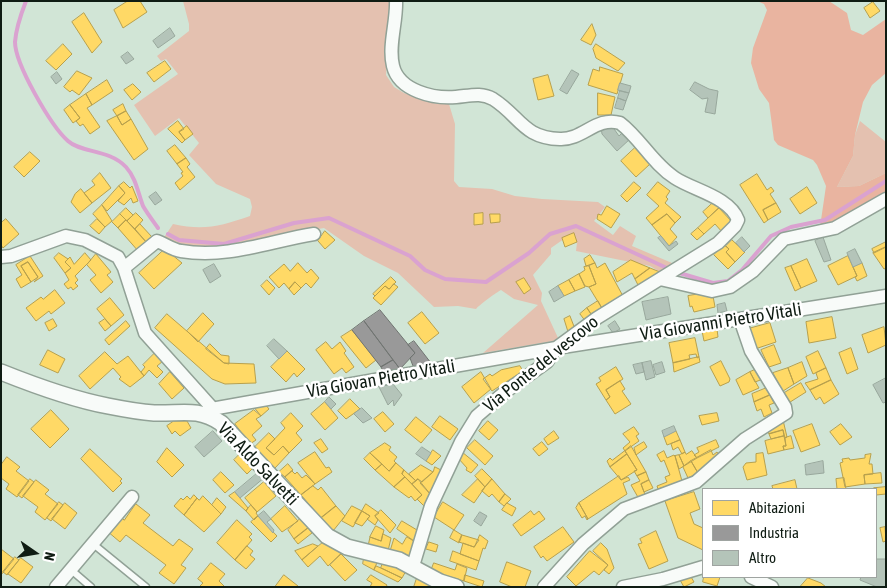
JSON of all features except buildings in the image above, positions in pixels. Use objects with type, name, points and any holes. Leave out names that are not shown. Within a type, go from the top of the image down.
[{"type":"street","name":"Via Ponte del vescovo","points":[[396,1],[393,66],[400,79],[416,91],[433,96],[453,98],[477,94],[492,98],[528,131],[549,138],[574,137],[602,121],[620,122],[673,177],[725,204],[736,213],[738,220],[735,226],[718,243],[597,318],[556,348],[547,362],[486,408],[470,426],[431,506],[413,566]]},
{"type":"street","points":[[661,278],[712,291],[730,287],[753,271],[784,240],[835,228],[886,199]]},
{"type":"street","points":[[124,268],[157,241],[179,251],[197,253],[241,251],[284,238],[314,234]]},
{"type":"street","points":[[1,258],[66,236],[86,240],[118,257],[124,268],[145,333],[211,412]]},
{"type":"street","name":"Via Giovanni Pietro Vitali","points":[[556,348],[886,296]]},
{"type":"street","points":[[544,587],[583,544],[624,509],[696,482],[746,438],[786,413],[785,407],[751,352],[740,319]]},
{"type":"street","name":"Via Giovan Pietro Vitali","points":[[211,412],[556,348]]},
{"type":"street","name":"Via Aldo Salvetti","points":[[1,372],[66,396],[108,406],[153,413],[211,412],[252,459],[327,536],[346,547],[413,566],[441,584],[456,587]]},
{"type":"street","points":[[56,587],[91,542],[132,497]]},
{"type":"street","points":[[623,587],[663,579],[702,567]]},
{"type":"street","points":[[753,578],[772,587]]},
{"type":"lane","points":[[91,542],[146,587]]},
{"type":"lane","points":[[70,569],[91,587]]},
{"type":"shaded area","points":[[183,1],[391,1],[386,75],[394,87],[404,93],[432,103],[449,104],[455,124],[454,181],[459,187],[492,189],[515,196],[542,199],[598,202],[605,207],[594,221],[613,235],[620,226],[636,236],[632,246],[672,263],[672,266],[660,272],[650,266],[576,251],[577,243],[571,234],[551,248],[551,254],[533,275],[542,293],[541,301],[559,340],[483,353],[538,305],[514,299],[501,290],[476,309],[458,306],[434,307],[398,273],[364,256],[324,228],[198,251],[163,239],[173,224],[194,227],[221,225],[250,216],[252,207],[250,199],[216,184],[189,155],[199,143],[179,118],[155,136],[134,105],[178,74],[166,59],[161,61],[157,56],[189,31]]},
{"type":"shaded area","points":[[757,1],[829,1],[847,13],[851,30],[863,35],[886,19],[886,73],[872,85],[863,102],[855,135],[853,156],[837,187],[859,186],[886,173],[886,192],[836,221],[820,227],[826,186],[813,160],[778,145],[774,140],[769,103],[759,89],[751,63],[753,48],[767,10],[764,4]]},
{"type":"shaded area","points":[[860,121],[886,142],[886,173],[859,186],[837,187],[853,156],[855,135]]},
{"type":"waterway","points":[[26,1],[15,42],[21,65],[35,94],[68,141],[80,148],[112,157],[126,167],[134,181],[143,206],[158,228]]},
{"type":"waterway","points":[[676,272],[713,283],[728,281],[742,270],[771,236],[791,227],[825,220],[886,181]]},
{"type":"waterway","points":[[168,234],[179,240],[224,244],[294,223],[329,218],[410,256],[425,270],[445,279],[486,282],[529,253],[550,234],[576,226],[669,269]]}]
